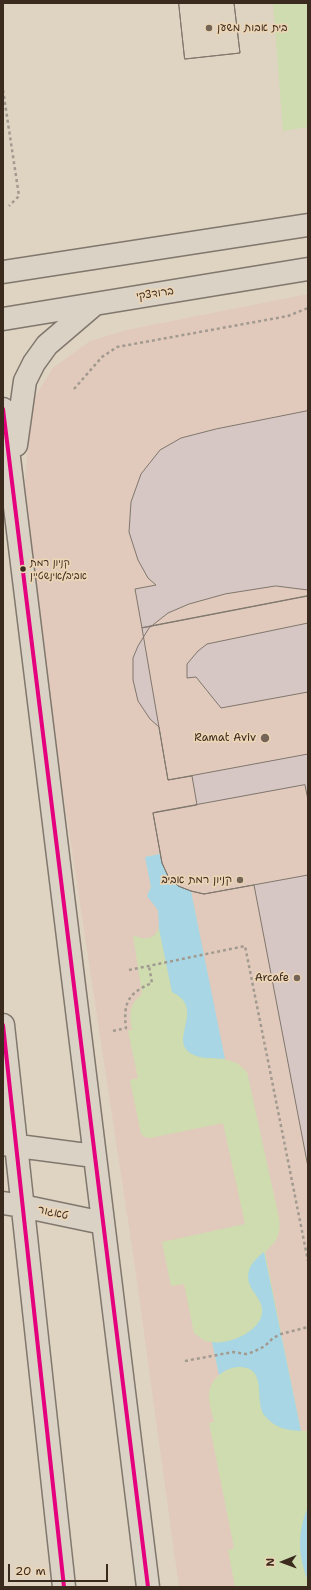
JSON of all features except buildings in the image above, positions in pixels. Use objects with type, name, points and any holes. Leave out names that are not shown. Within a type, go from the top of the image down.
[{"type":"street","points":[[3,272],[308,225]]},
{"type":"street","name":"ברודצקי","points":[[3,319],[308,270]]},
{"type":"street","points":[[12,482],[25,381],[34,363],[47,345],[95,304]]},
{"type":"street","points":[[3,409],[148,1587]]},
{"type":"street","points":[[3,1025],[12,1096],[9,1145],[13,1205],[64,1587]]},
{"type":"street","points":[[9,1145],[94,1156]]},
{"type":"street","name":"טאגור","points":[[13,1205],[103,1223]]},
{"type":"path","points":[[3,90],[19,196],[9,206]]},
{"type":"path","points":[[74,389],[102,357],[117,347],[288,316],[308,308]]},
{"type":"path","points":[[129,970],[245,946],[308,1261]]},
{"type":"path","points":[[113,1031],[126,1028],[125,1011],[128,1000],[143,987],[152,983],[149,966]]},
{"type":"path","points":[[185,1361],[233,1352],[246,1354],[254,1352],[281,1334],[308,1327]]},
{"type":"shaded area","points":[[308,294],[308,1587],[179,1587],[134,1260],[54,732],[26,532],[25,479],[33,400],[53,368],[90,341],[127,330]]},
{"type":"green space","points":[[273,3],[308,3],[308,127],[283,131]]},
{"type":"green space","points":[[160,854],[166,873],[178,885],[191,891],[224,1059],[237,1063],[247,1072],[279,1218],[279,1234],[273,1245],[265,1252],[301,1431],[308,1431],[308,1587],[235,1587],[228,1550],[234,1548],[209,1423],[214,1422],[209,1391],[219,1375],[212,1342],[205,1341],[194,1333],[184,1284],[171,1286],[162,1242],[245,1224],[223,1123],[150,1138],[141,1134],[130,1080],[138,1078],[128,1031],[132,1030],[130,1014],[132,1006],[142,994],[133,935],[148,938],[156,934],[158,930],[158,911],[147,896],[151,887],[145,857]]},
{"type":"water","points":[[160,854],[166,873],[178,885],[191,891],[225,1059],[205,1058],[194,1055],[186,1049],[183,1042],[187,1007],[182,999],[172,992],[159,929],[158,910],[147,896],[151,887],[145,857]]},
{"type":"water","points":[[264,1252],[301,1431],[281,1428],[265,1416],[260,1402],[259,1386],[254,1373],[248,1369],[239,1367],[226,1370],[219,1375],[212,1342],[228,1341],[237,1338],[252,1329],[258,1323],[262,1308],[250,1285],[248,1273],[253,1263]]},
{"type":"water","points":[[308,1507],[308,1581],[302,1562],[300,1544],[304,1516]]},
{"type":"transit line","points":[[3,409],[148,1587]]},
{"type":"transit line","points":[[3,1025],[64,1587]]},
{"type":"place","name":"בית אבות משען","points":[[209,28]]},
{"type":"place","name":"קניון רמת אביב/אינשטיין","points":[[23,569]]},
{"type":"place","name":"Ramat Aviv","points":[[265,738]]},
{"type":"place","name":"קניון רמת אביב","points":[[240,880]]},
{"type":"place","name":"Arcafe","points":[[297,978]]}]
